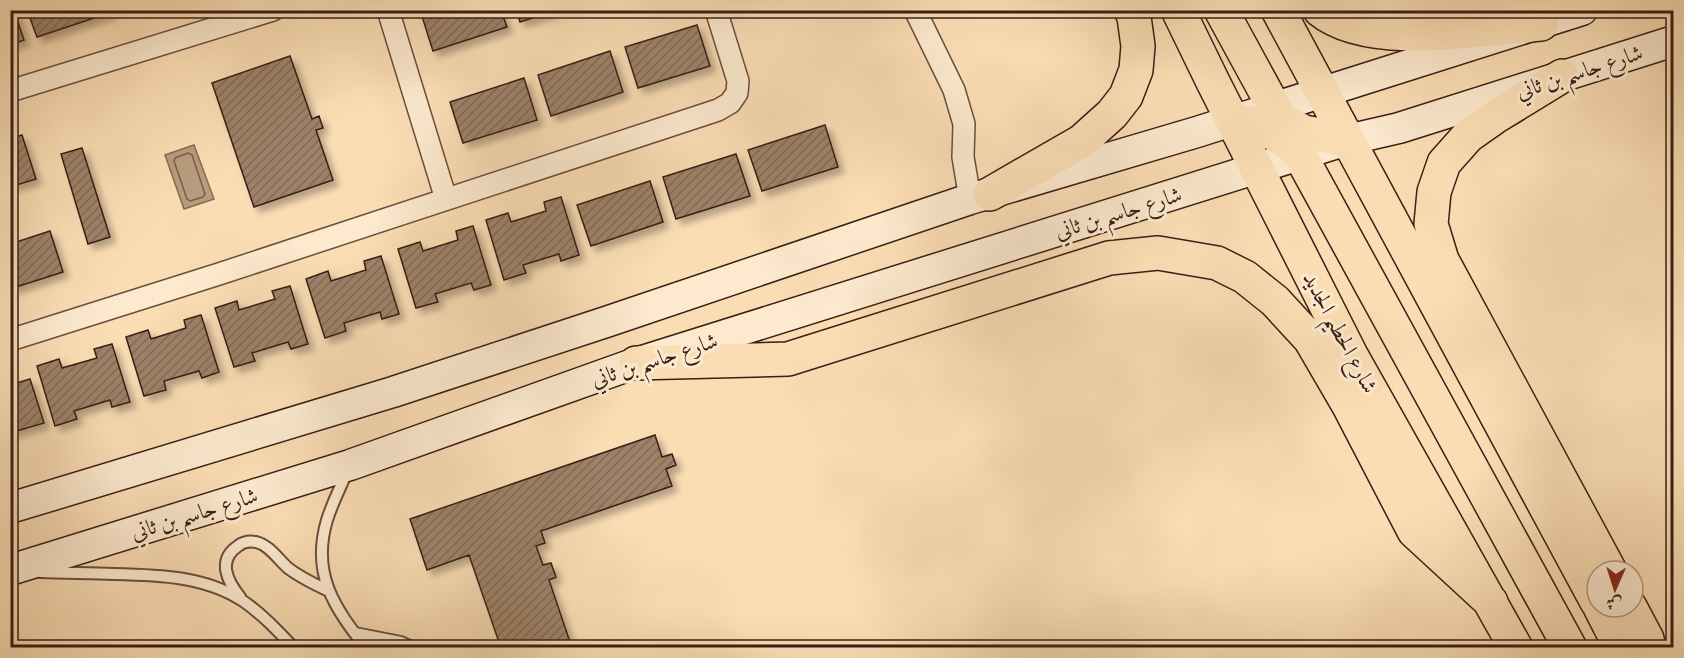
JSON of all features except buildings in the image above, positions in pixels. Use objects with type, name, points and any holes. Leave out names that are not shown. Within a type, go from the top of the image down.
[{"type":"main road","points":[[980,197],[1082,141],[1112,114],[1126,96],[1136,70],[1138,46],[1131,10]]},
{"type":"main road","name":"شارع الحطيم الجديد","points":[[1178,10],[1351,355],[1516,648]]},
{"type":"main road","points":[[1221,10],[1281,120],[1304,132],[1347,140]]},
{"type":"main road","points":[[1278,10],[1585,580]]},
{"type":"main road","points":[[1320,10],[1356,28],[1395,34],[1442,33],[1541,24]]},
{"type":"main road","points":[[10,508],[404,388],[980,197],[1582,10]]},
{"type":"main road","name":"شارع جاسم بن ثاني","points":[[10,571],[350,465],[636,363],[1347,140],[1399,128],[1562,76],[1667,46]]},
{"type":"main road","points":[[1562,76],[1468,136],[1444,163],[1434,192],[1431,224],[1442,260],[1604,559]]},
{"type":"main road","points":[[1232,120],[1260,125],[1291,145],[1300,155],[1570,648]]},
{"type":"main road","points":[[636,363],[788,359],[1109,258],[1158,253],[1217,263],[1245,277],[1275,301],[1310,339],[1350,406],[1414,531],[1491,602]]},
{"type":"main road","points":[[1606,619],[1622,648]]},
{"type":"main road","points":[[1636,619],[1649,648]]},
{"type":"street","points":[[10,91],[273,10]]},
{"type":"street","points":[[387,10],[446,199]]},
{"type":"street","points":[[10,340],[718,110],[730,103],[737,93],[738,81],[716,10]]},
{"type":"street","points":[[915,10],[954,90],[964,124],[963,157],[980,197]]},
{"type":"lane","points":[[350,465],[327,520],[322,555],[329,591],[341,616],[366,648]]},
{"type":"lane","points":[[294,648],[242,600],[232,586],[225,562],[231,550],[242,543],[255,542],[268,548],[300,576],[329,591]]},
{"type":"lane","points":[[10,571],[163,576],[214,587],[242,600]]},
{"type":"lane","points":[[355,633],[401,642],[414,648]]},
{"type":"water","points":[[194,145],[214,199],[184,209],[165,155]]}]
